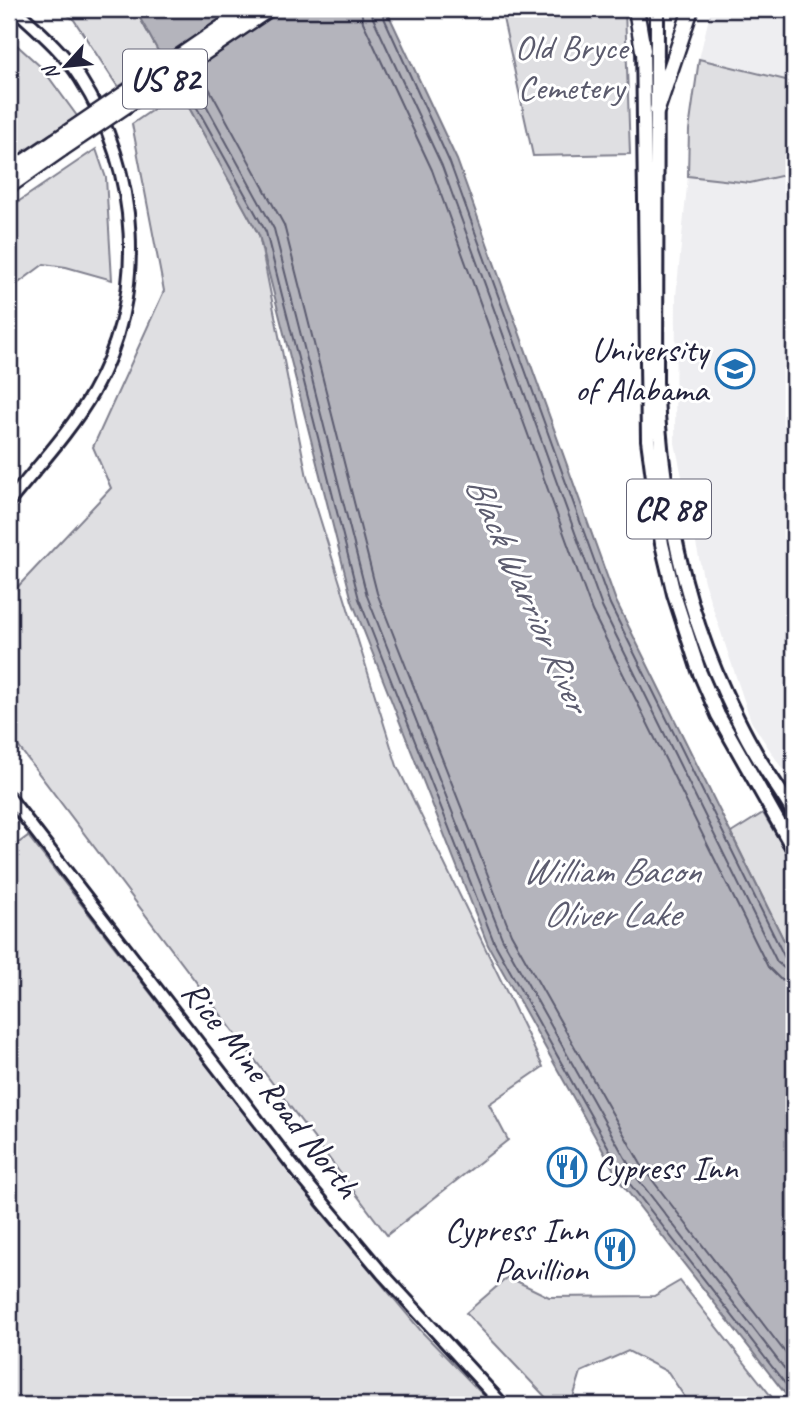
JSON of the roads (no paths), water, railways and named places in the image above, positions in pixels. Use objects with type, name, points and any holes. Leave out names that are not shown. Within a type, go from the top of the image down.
[{"type":"highway","name":"US 82","points":[[9,186],[58,145],[249,9]]},
{"type":"highway","name":"US 82","points":[[9,172],[58,145],[269,9]]},
{"type":"highway","points":[[636,9],[643,50]]},
{"type":"highway","points":[[657,110],[691,9]]},
{"type":"main road","points":[[9,502],[71,426],[102,374],[117,335],[127,294],[131,253],[129,211],[115,150],[96,104],[56,46],[15,9]]},
{"type":"main road","points":[[642,9],[648,440],[662,544],[674,594],[699,671],[718,715],[794,850]]},
{"type":"main road","name":"CR 88","points":[[657,9],[656,382],[665,490],[689,593],[724,692],[754,750],[793,808]]},
{"type":"main road","name":"Rice Mine Road North","points":[[9,797],[300,1175],[382,1273],[503,1405]]},
{"type":"main road","points":[[774,816],[793,808]]},
{"type":"water","name":"William Bacon Oliver Lake","points":[[135,9],[386,9],[457,160],[616,601],[794,961],[794,1405],[621,1183],[488,945],[352,601],[259,235]]},
{"type":"place","name":"University of Alabama","points":[[735,369]]},
{"type":"place","name":"Cypress Inn","points":[[567,1167]]},
{"type":"place","name":"Cypress Inn Pavillion","points":[[615,1249]]},
{"type":"park label","name":"Old Bryce Cemetery","points":[[571,67]]},
{"type":"water label","name":"Black Warrior River","points":[[528,593]]}]
